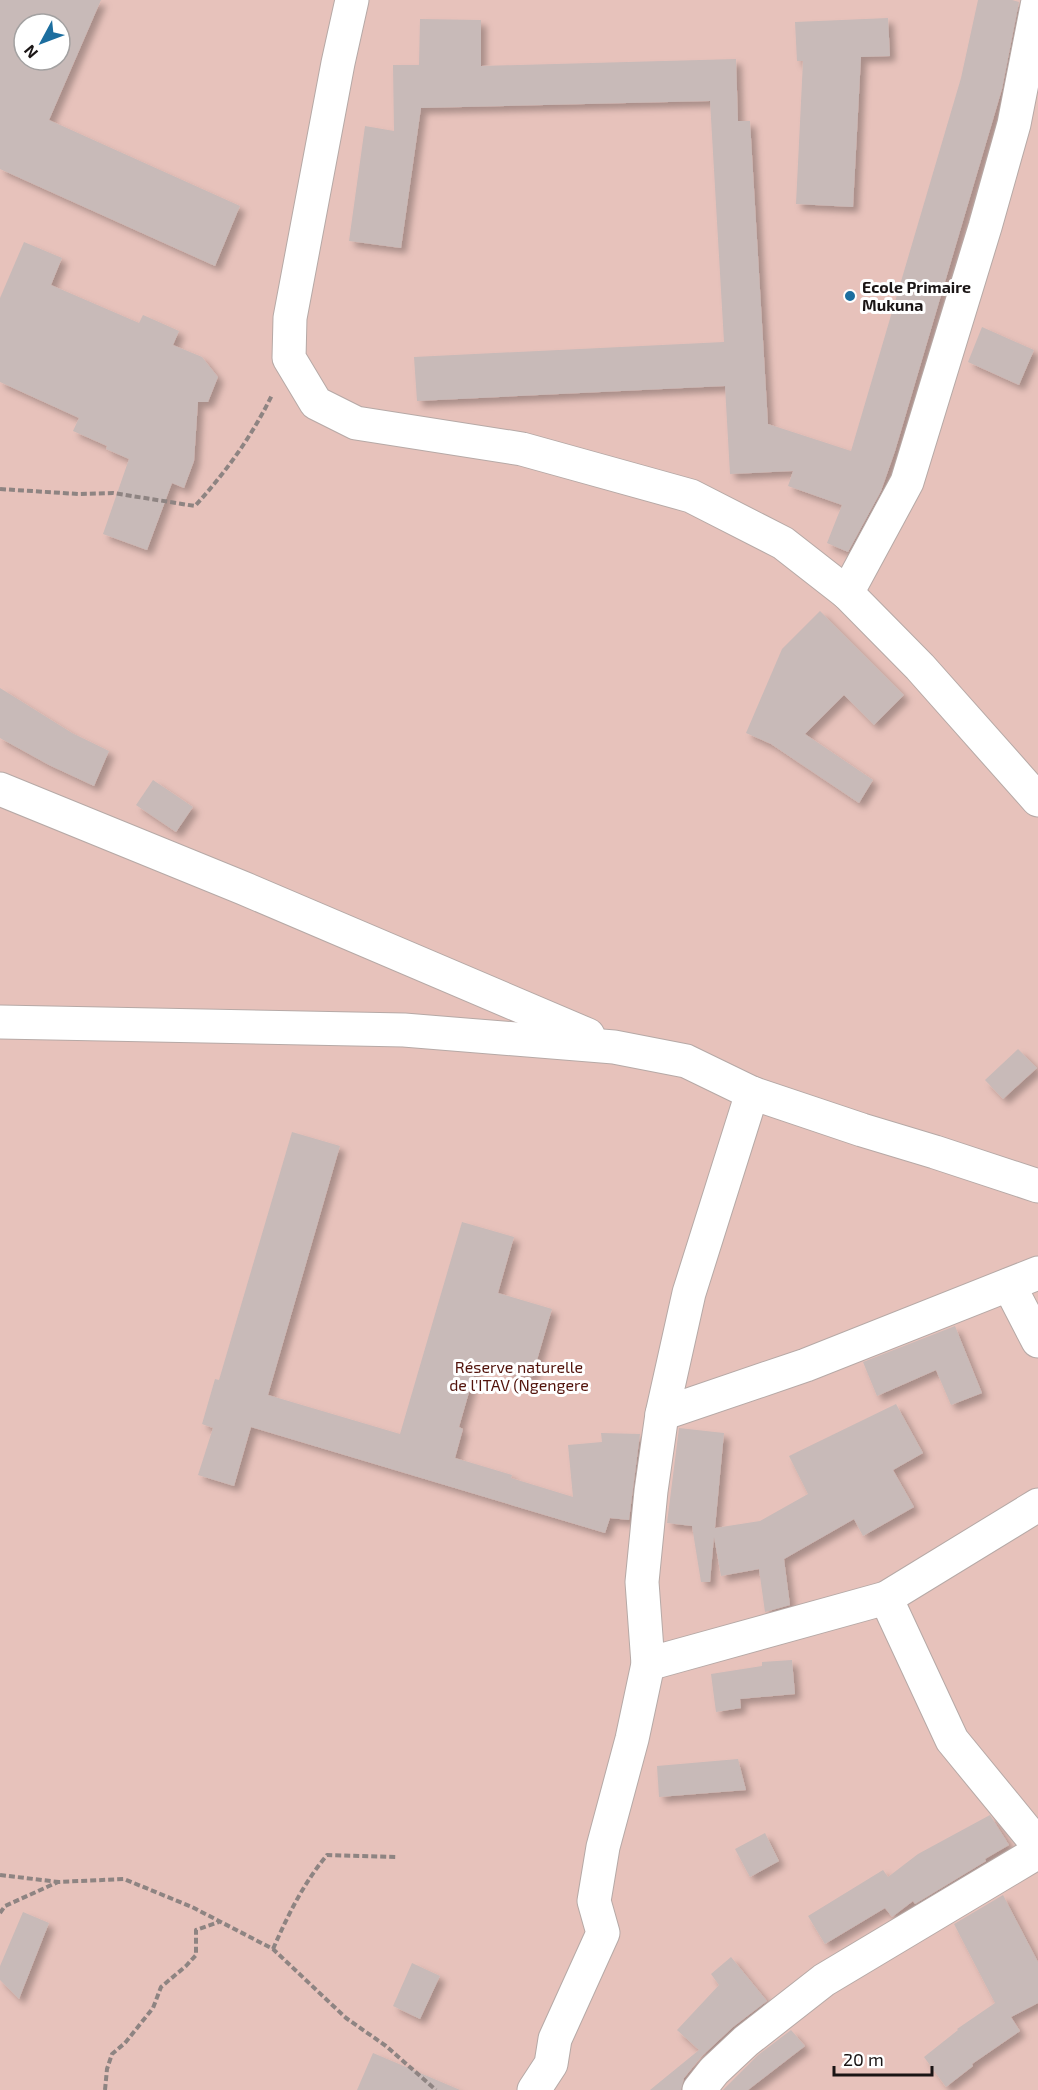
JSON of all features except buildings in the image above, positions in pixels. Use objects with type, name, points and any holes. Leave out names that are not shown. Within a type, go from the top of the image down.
[{"type":"street","points":[[352,0],[290,318],[289,358],[316,403],[356,423],[522,449],[691,496],[783,543],[847,593],[920,668],[1038,800]]},
{"type":"street","points":[[847,593],[907,482],[982,238],[1026,129],[1038,1]]},
{"type":"street","points":[[0,789],[243,888],[614,1047]]},
{"type":"street","points":[[0,1022],[404,1030],[614,1047],[686,1061],[752,1093],[1038,1186]]},
{"type":"street","points":[[534,2090],[551,2064],[555,2039],[603,1933],[594,1901],[603,1847],[632,1739],[648,1664],[642,1582],[651,1491],[662,1414],[689,1293],[752,1093]]},
{"type":"street","points":[[662,1414],[806,1365],[1024,1279],[1038,1341]]},
{"type":"street","points":[[648,1664],[886,1598],[1038,1505]]},
{"type":"street","points":[[886,1598],[952,1740],[1038,1845]]},
{"type":"street","points":[[699,2090],[746,2041],[824,1980],[1038,1852]]},
{"type":"path","points":[[0,489],[78,494],[113,493],[195,506],[223,474],[258,423],[289,358]]},
{"type":"path","points":[[273,1949],[294,1903],[312,1873],[327,1855],[396,1857]]},
{"type":"path","points":[[0,1875],[63,1882]]},
{"type":"path","points":[[0,1912],[5,1906],[58,1882],[124,1879],[192,1908],[273,1949],[346,2018],[386,2046],[436,2090]]},
{"type":"path","points":[[105,2090],[106,2069],[112,2054],[125,2043],[153,2008],[161,1987],[196,1955],[196,1930],[219,1922]]},
{"type":"green space","name":"Réserve naturelle de l'ITAV (Ngengere","points":[[0,0],[1038,0],[1038,2090],[0,2090]]},
{"type":"place","name":"Ecole Primaire Mukuna","points":[[850,296]]}]
